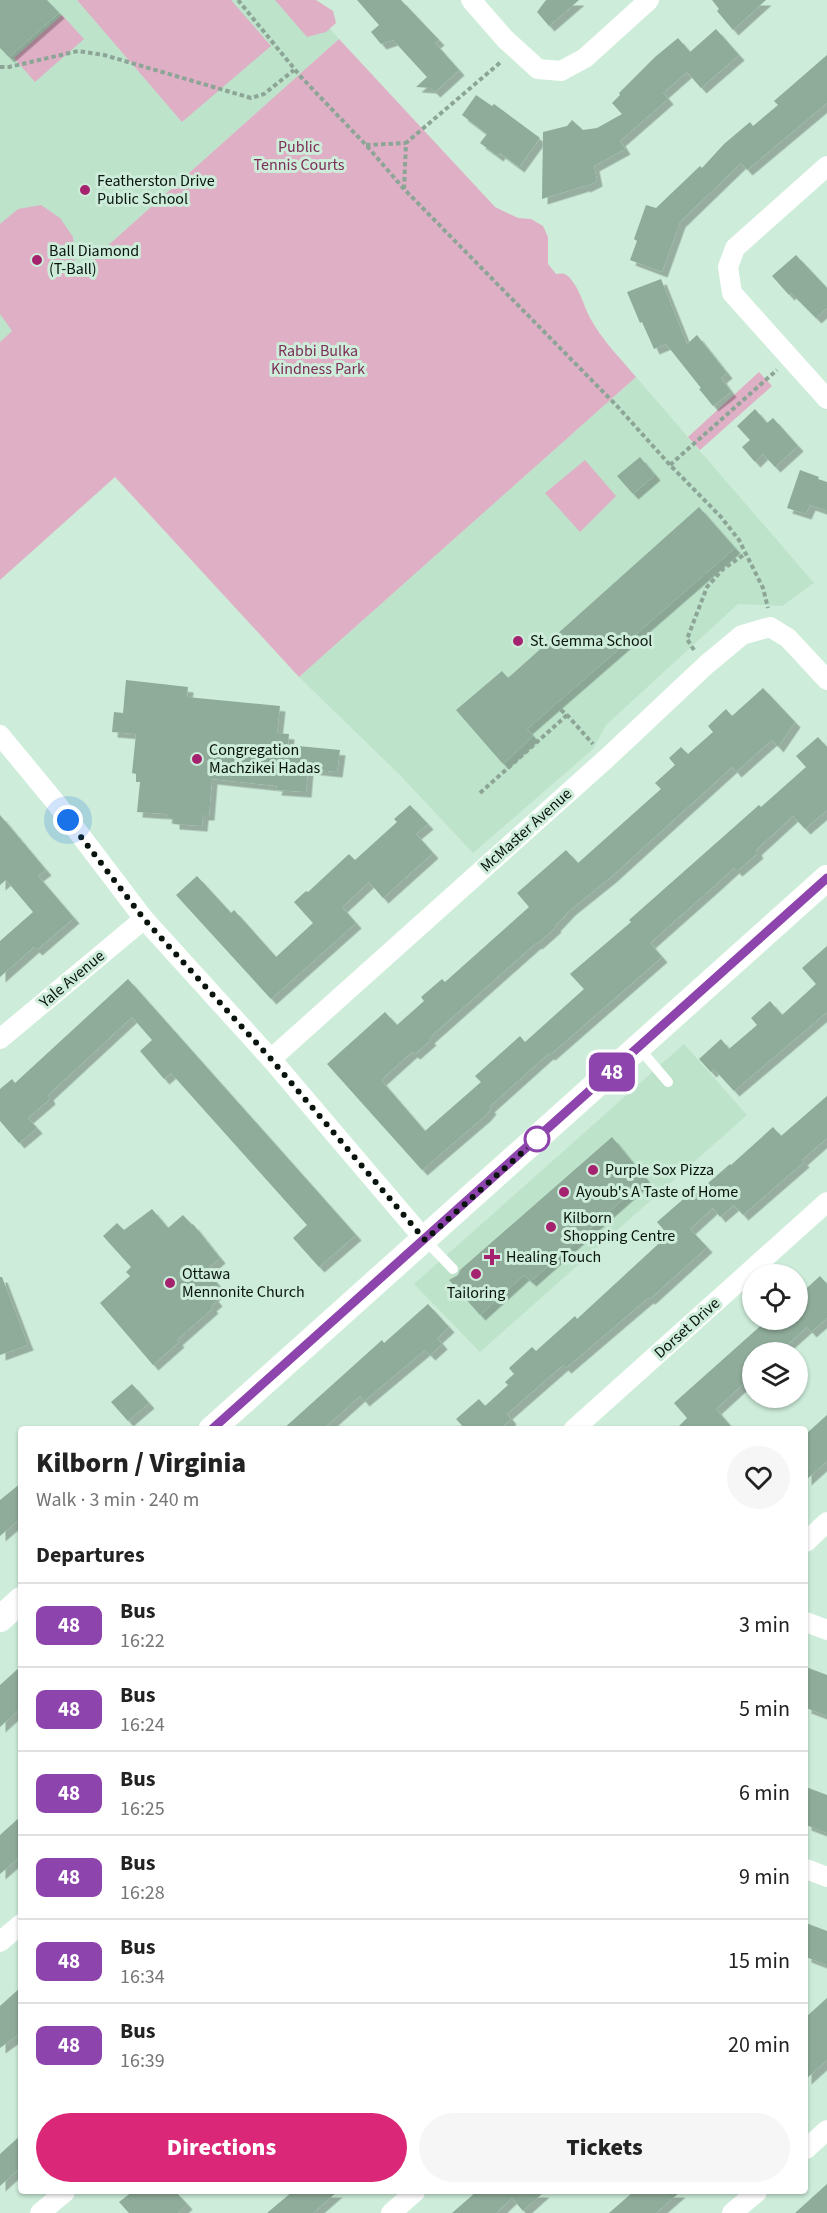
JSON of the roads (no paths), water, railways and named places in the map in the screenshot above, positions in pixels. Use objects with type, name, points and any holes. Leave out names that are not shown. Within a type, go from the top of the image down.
[{"type":"street","points":[[471,0],[506,39],[538,69],[561,71],[585,58],[649,0]]},
{"type":"street","points":[[827,166],[735,248],[728,267],[732,293],[827,399]]},
{"type":"street","name":"McMaster Avenue","points":[[271,1059],[742,635],[770,627],[788,638],[827,680]]},
{"type":"street","points":[[0,735],[56,803],[144,919],[271,1059],[425,1240]]},
{"type":"street","points":[[216,1426],[827,878]]},
{"type":"street","name":"Yale Avenue","points":[[0,1039],[144,919]]},
{"type":"street","name":"Dorset Drive","points":[[577,1426],[827,1202]]},
{"type":"street","points":[[808,1540],[827,1522]]},
{"type":"street","points":[[0,1619],[18,1603]]},
{"type":"street","points":[[808,1623],[827,1630]]},
{"type":"street","points":[[808,1870],[827,1876]]},
{"type":"street","points":[[0,1942],[18,1927]]},
{"type":"street","points":[[808,2147],[827,2130]]},
{"type":"street","points":[[40,2213],[63,2194]]},
{"type":"street","points":[[391,2213],[414,2194]]},
{"type":"street","points":[[732,2213],[755,2194]]},
{"type":"lane","points":[[638,1048],[669,1082]]},
{"type":"lane","points":[[425,1240],[453,1269]]},
{"type":"place","name":"Featherston Drive Public School","points":[[85,190]]},
{"type":"place","name":"Ball Diamond (T-Ball)","points":[[37,260]]},
{"type":"place","name":"St. Gemma School","points":[[518,641]]},
{"type":"place","name":"Congregation Machzikei Hadas","points":[[197,759]]},
{"type":"place","name":"Purple Sox Pizza","points":[[593,1170]]},
{"type":"place","name":"Ayoub's A Taste of Home","points":[[564,1192]]},
{"type":"place","name":"Kilborn Shopping Centre","points":[[551,1227]]},
{"type":"place","name":"Healing Touch","points":[[492,1257]]},
{"type":"place","name":"Tailoring","points":[[476,1274]]},
{"type":"place","name":"Ottawa Mennonite Church","points":[[170,1283]]},
{"type":"park label","name":"Public Tennis Courts","points":[[299,156]]},
{"type":"park label","name":"Rabbi Bulka Kindness Park","points":[[318,360]]}]
